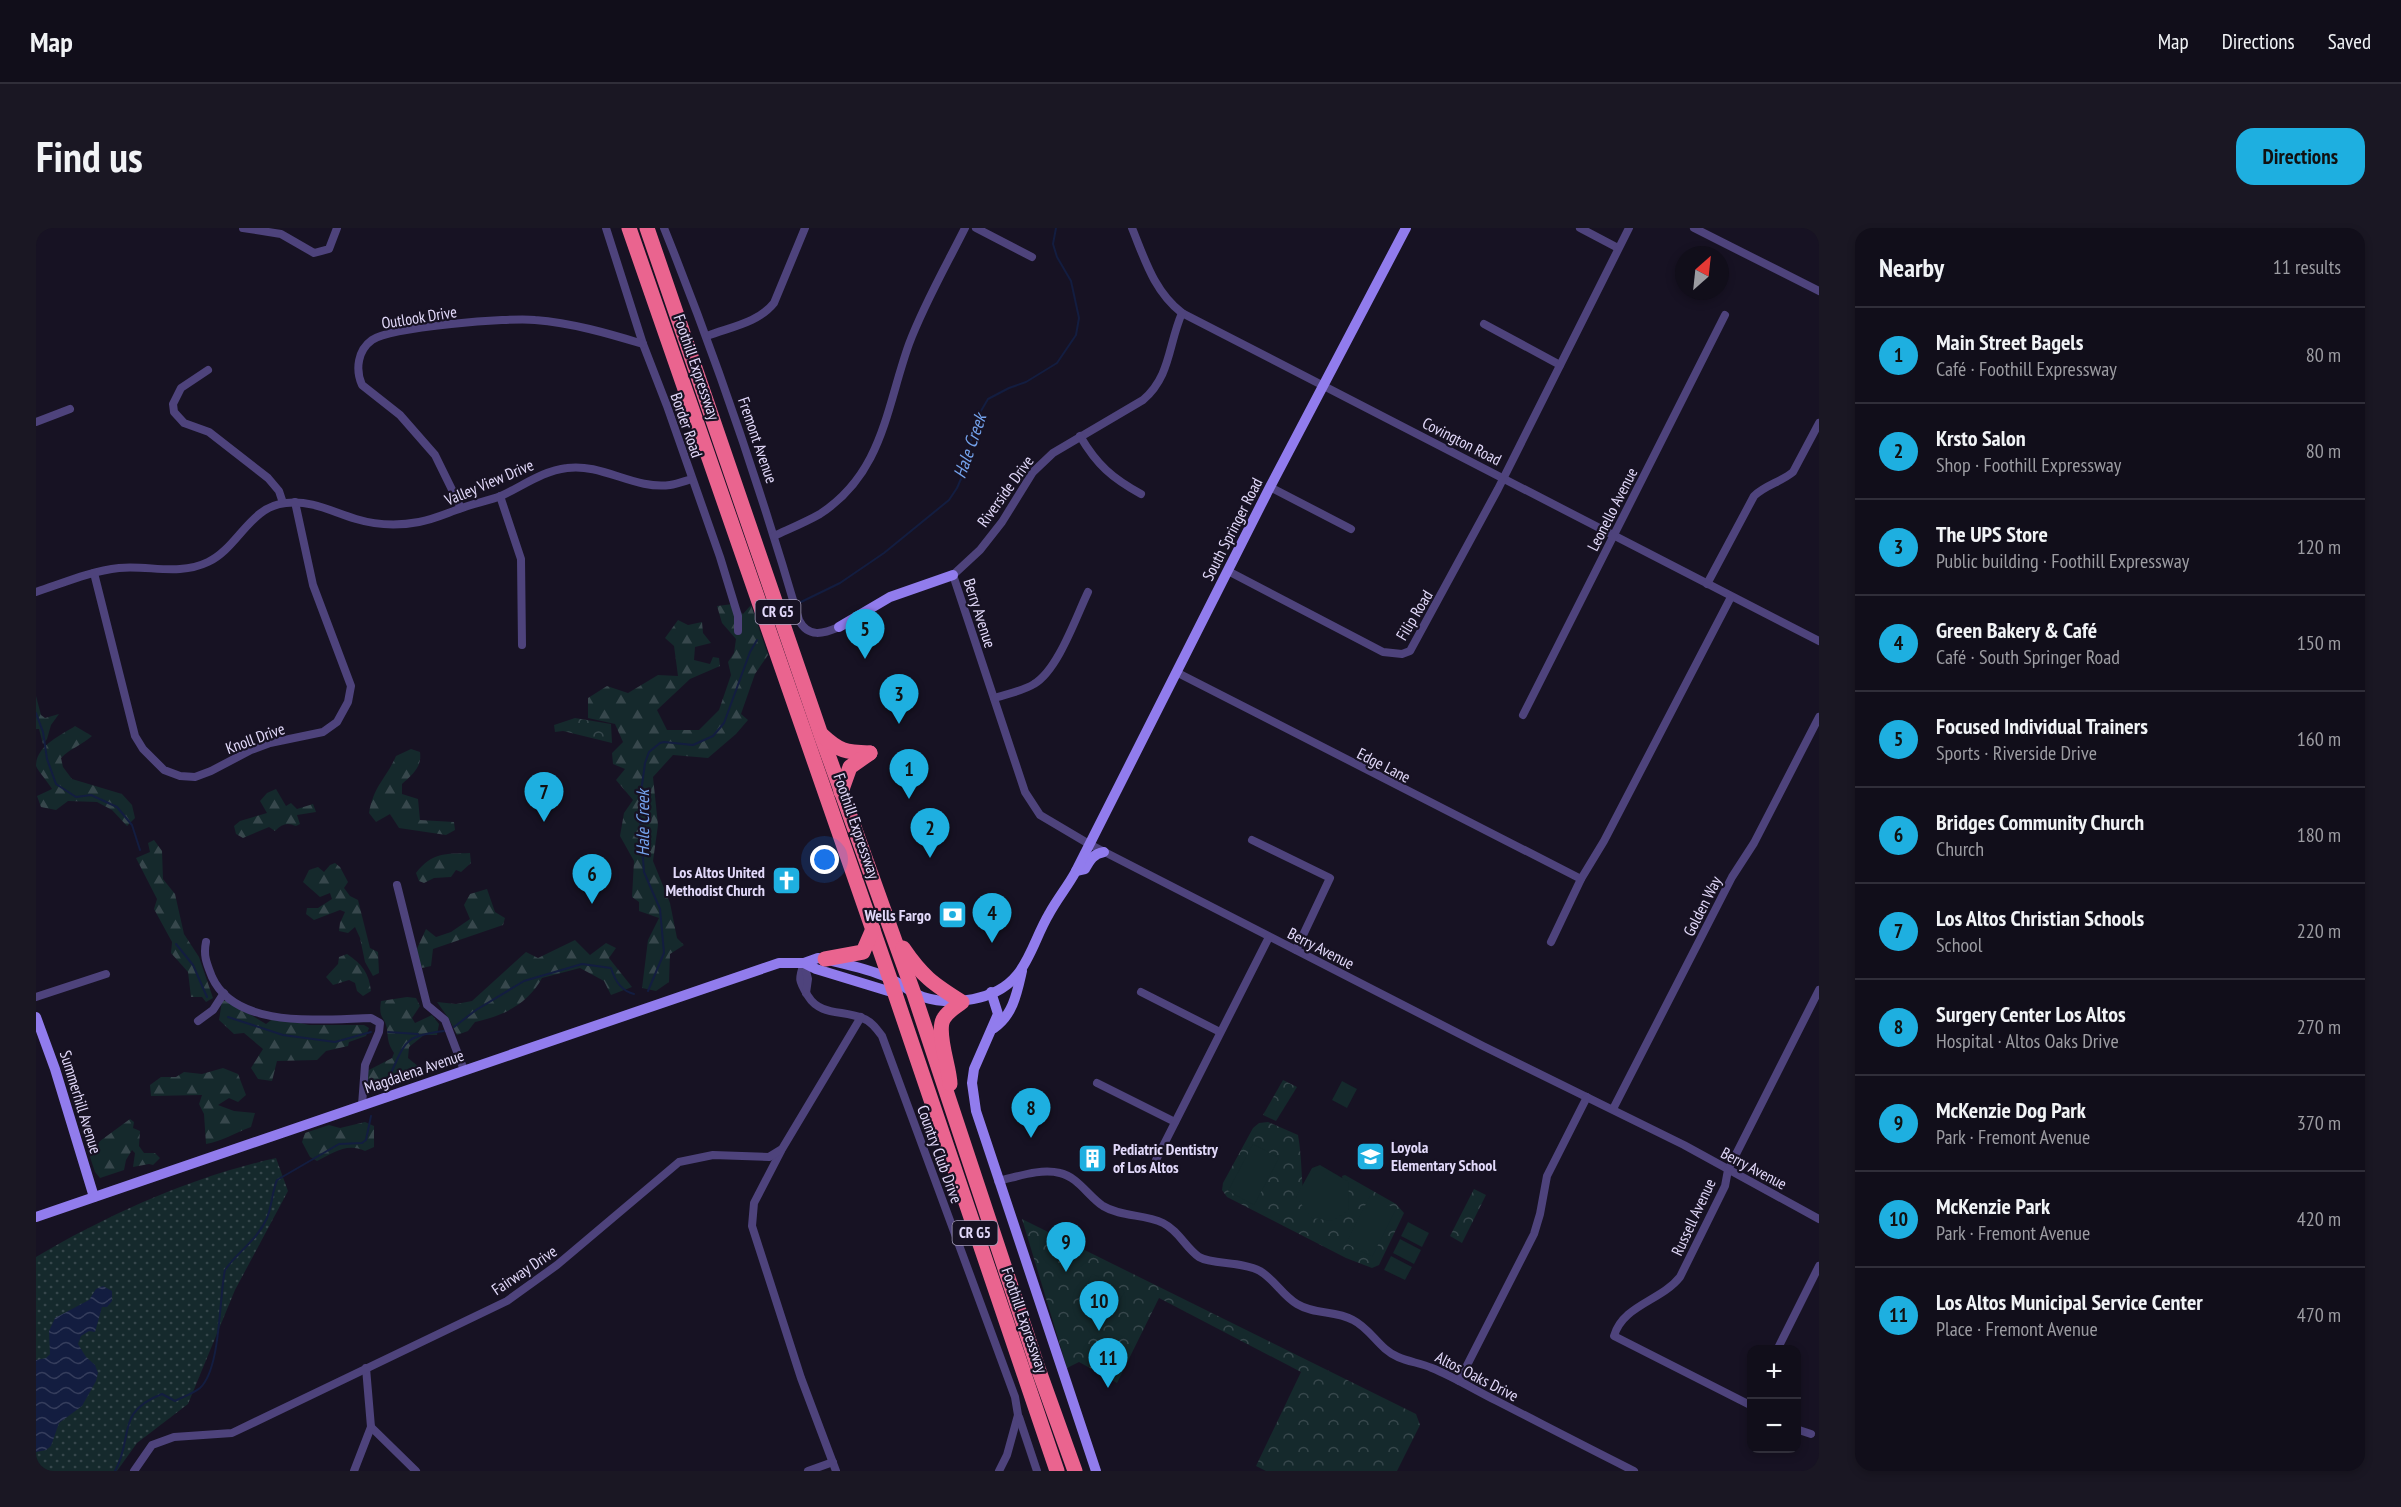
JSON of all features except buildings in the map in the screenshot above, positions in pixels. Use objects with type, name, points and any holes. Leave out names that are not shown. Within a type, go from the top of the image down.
[{"type":"highway","name":"Foothill Expressway","points":[[629,228],[873,928],[1057,1471]]},
{"type":"highway","name":"Foothill Expressway","points":[[647,228],[821,735],[914,993],[1038,1368],[1075,1471]]},
{"type":"highway","points":[[821,735],[835,748],[843,751],[870,753],[850,767],[841,792]]},
{"type":"highway","points":[[825,959],[863,952],[873,928]]},
{"type":"highway","points":[[893,934],[921,973],[934,985],[962,1002],[945,1016],[941,1024],[941,1035],[950,1074],[950,1102]]},
{"type":"street","points":[[243,228],[281,234],[314,253],[329,249],[337,228]]},
{"type":"street","name":"Border Road","points":[[606,228],[642,344],[667,406],[723,568],[738,616],[738,631]]},
{"type":"street","name":"Fremont Avenue","points":[[664,228],[707,336],[803,627],[816,634],[838,627]]},
{"type":"street","points":[[707,336],[754,319],[769,310],[805,228]]},
{"type":"street","points":[[774,536],[819,514],[836,501],[853,486],[875,453],[912,338],[964,228]]},
{"type":"street","points":[[976,228],[1032,257]]},
{"type":"street","name":"Covington Road","points":[[1132,228],[1154,283],[1168,302],[1182,313],[1819,641]]},
{"type":"street","name":"South Springer Road","points":[[914,993],[943,1002],[962,1002],[991,992],[1011,981],[1023,966],[1049,914],[1076,871],[1270,487],[1406,228]]},
{"type":"street","points":[[1580,228],[1618,248]]},
{"type":"street","name":"Filip Road","points":[[1228,571],[1383,652],[1402,654],[1410,651],[1504,478],[1629,228]]},
{"type":"street","points":[[1694,228],[1819,291]]},
{"type":"street","name":"Riverside Drive","points":[[838,627],[890,597],[953,575],[980,550],[1002,522],[1033,472],[1053,453],[1143,400],[1154,390],[1165,370],[1173,333],[1182,313]]},
{"type":"street","name":"Leonello Avenue","points":[[1523,715],[1725,315]]},
{"type":"street","name":"Outlook Drive","points":[[461,508],[435,455],[400,415],[362,385],[358,360],[372,340],[395,332],[505,319],[559,322],[642,344]]},
{"type":"street","points":[[1484,324],[1560,365]]},
{"type":"street","points":[[208,370],[182,388],[173,404],[174,412],[184,423],[208,432],[268,478],[279,491],[283,503]]},
{"type":"street","points":[[36,422],[70,409]]},
{"type":"street","points":[[1707,584],[1754,496],[1759,490],[1793,472],[1819,423]]},
{"type":"street","points":[[1080,436],[1091,455],[1103,469],[1141,494]]},
{"type":"street","name":"Valley View Drive","points":[[36,592],[94,573],[119,568],[171,570],[198,566],[219,556],[260,513],[283,503],[295,502],[322,507],[355,519],[381,524],[418,522],[448,515],[461,508],[500,496],[539,475],[568,468],[594,469],[648,484],[669,486],[692,479]]},
{"type":"street","points":[[1270,487],[1351,529]]},
{"type":"street","points":[[500,496],[521,559],[522,645]]},
{"type":"street","name":"Knoll Drive","points":[[94,573],[135,736],[142,749],[164,770],[180,776],[195,777],[270,743],[323,732],[337,722],[344,710],[351,686],[313,585],[295,502]]},
{"type":"street","name":"Berry Avenue","points":[[953,575],[1026,792],[1040,815],[1104,852],[1483,1046],[1613,1109],[1819,1219]]},
{"type":"street","points":[[994,698],[1033,685],[1044,676],[1054,662],[1088,592]]},
{"type":"street","points":[[1551,942],[1581,879],[1604,841],[1731,597]]},
{"type":"street","name":"Edge Lane","points":[[1176,672],[1581,879]]},
{"type":"street","name":"Golden Way","points":[[1613,1109],[1732,877],[1754,843],[1819,717]]},
{"type":"street","points":[[1251,840],[1330,878],[1296,950]]},
{"type":"street","points":[[1076,871],[1086,869],[1091,858],[1097,853],[1104,852]]},
{"type":"street","points":[[397,885],[427,1005],[445,1020],[464,1070]]},
{"type":"street","points":[[1156,1160],[1269,937]]},
{"type":"street","points":[[206,942],[203,954],[216,986],[243,1007],[261,1014],[294,1020],[370,1018],[380,1023],[379,1032],[364,1065],[362,1105]]},
{"type":"street","name":"Magdalena Avenue","points":[[36,1217],[786,962],[804,963],[818,958],[825,959],[890,978],[914,993]]},
{"type":"street","points":[[804,963],[808,979],[806,993],[810,1001],[820,1008],[861,1017],[782,1149],[754,1203],[752,1226],[801,1378],[836,1471]]},
{"type":"street","name":"Magdalena Avenue","points":[[804,963],[816,969],[895,994],[914,993]]},
{"type":"street","points":[[993,1028],[1004,1020],[1016,998],[1023,966]]},
{"type":"street","points":[[36,997],[106,974]]},
{"type":"street","name":"Russell Avenue","points":[[1747,1402],[1614,1336],[1618,1324],[1639,1304],[1672,1286],[1680,1277],[1725,1186],[1728,1170],[1819,990]]},
{"type":"street","points":[[991,992],[998,1014],[980,1053],[972,1083],[976,1111],[1096,1471]]},
{"type":"street","points":[[1141,992],[1220,1032]]},
{"type":"street","points":[[198,1022],[213,1010],[224,993]]},
{"type":"street","name":"Summerhill Avenue","points":[[36,1017],[55,1069],[94,1197]]},
{"type":"street","name":"Country Club Drive","points":[[861,1017],[872,1023],[882,1036],[1015,1397],[1018,1415],[1007,1455],[999,1471]]},
{"type":"street","points":[[1096,1083],[1175,1122]]},
{"type":"street","points":[[1459,1382],[1534,1234],[1547,1176],[1587,1097]]},
{"type":"street","name":"Fairway Drive","points":[[134,1471],[152,1445],[174,1437],[232,1433],[507,1300],[557,1265],[679,1162],[713,1155],[769,1157],[782,1149]]},
{"type":"street","name":"Altos Oaks Drive","points":[[998,1181],[1026,1174],[1061,1173],[1071,1178],[1103,1206],[1146,1216],[1164,1223],[1199,1256],[1253,1268],[1270,1278],[1286,1296],[1299,1305],[1317,1312],[1334,1312],[1351,1318],[1360,1323],[1387,1351],[1397,1357],[1422,1363],[1634,1471]]},
{"type":"street","points":[[1780,1345],[1819,1266]]},
{"type":"street","points":[[354,1471],[371,1427],[366,1368]]},
{"type":"street","points":[[1018,1415],[1038,1471]]},
{"type":"street","points":[[371,1427],[416,1471]]},
{"type":"street","points":[[1801,1430],[1811,1434]]},
{"type":"street","points":[[808,1471],[833,1462]]},
{"type":"green space","points":[[733,604],[743,614],[751,605],[768,655],[755,674],[741,714],[748,720],[736,734],[708,758],[673,755],[653,777],[658,825],[653,861],[670,903],[677,938],[684,945],[670,954],[669,982],[656,991],[642,988],[648,940],[659,918],[639,911],[639,902],[632,897],[634,861],[620,836],[624,813],[633,800],[616,780],[625,769],[613,764],[612,753],[623,742],[615,724],[588,718],[588,698],[607,686],[628,693],[658,675],[678,676],[674,646],[665,638],[678,620],[688,625],[702,622],[703,633],[711,643],[695,647],[694,660],[710,664],[713,657],[719,658],[720,666],[690,679],[657,710],[667,730],[699,730],[719,710],[731,675],[728,662],[734,653],[736,639],[722,623],[717,606]]},
{"type":"green space","points":[[36,696],[41,715],[45,718],[59,714],[51,725],[43,744],[39,729],[36,729]]},
{"type":"green space","points":[[575,718],[611,724],[612,743],[563,731],[555,732],[554,725]]},
{"type":"green space","points":[[75,726],[92,736],[61,758],[63,767],[72,779],[122,794],[132,805],[135,818],[127,826],[112,810],[97,802],[68,801],[56,810],[41,807],[37,796],[52,789],[36,766],[37,759],[45,746]]},
{"type":"green space","points":[[411,749],[420,752],[420,762],[402,784],[402,794],[418,799],[420,820],[454,822],[455,830],[446,835],[399,828],[390,814],[376,822],[369,813],[377,789],[396,756]]},
{"type":"green space","points":[[276,789],[286,806],[291,803],[297,809],[313,804],[316,812],[297,815],[300,824],[296,826],[285,824],[275,831],[269,827],[243,838],[236,834],[234,826],[240,821],[267,813],[260,801],[267,793]]},
{"type":"green space","points":[[154,840],[162,851],[163,879],[175,894],[184,934],[199,957],[213,998],[206,1002],[202,997],[191,997],[188,972],[171,953],[172,942],[154,909],[157,899],[136,858],[150,852],[148,843]]},
{"type":"green space","points":[[470,853],[471,863],[461,872],[456,870],[451,877],[434,878],[424,883],[419,881],[416,873],[428,861],[446,854]]},
{"type":"green space","points":[[335,863],[340,867],[348,882],[344,888],[350,896],[358,900],[370,948],[378,952],[379,973],[373,976],[365,962],[355,927],[348,933],[339,931],[345,912],[340,910],[314,920],[306,914],[307,908],[318,908],[332,899],[330,893],[320,897],[303,882],[309,870],[318,867],[324,872]]},
{"type":"green space","points":[[487,889],[495,912],[505,918],[503,925],[433,949],[431,966],[422,968],[415,953],[426,929],[436,937],[451,932],[470,919],[464,905],[470,894]]},
{"type":"green space","points":[[575,940],[590,955],[606,943],[616,948],[609,958],[632,987],[611,995],[604,981],[580,968],[542,978],[530,995],[514,1008],[475,1022],[468,1031],[457,1035],[437,1002],[456,1004],[472,1001],[526,952],[538,958]]},
{"type":"green space","points":[[347,954],[361,965],[369,979],[371,991],[363,996],[357,991],[355,983],[349,980],[333,985],[326,977],[338,964],[339,957]]},
{"type":"green space","points":[[416,998],[420,1006],[412,1018],[415,1023],[432,1015],[439,1024],[437,1035],[424,1035],[409,1047],[408,1058],[419,1067],[418,1076],[372,1089],[365,1083],[367,1071],[392,1058],[394,1053],[389,1044],[386,1025],[381,1015],[381,1001]]},
{"type":"green space","points":[[237,1000],[248,1013],[266,1024],[275,1017],[309,1025],[364,1025],[369,1028],[366,1036],[349,1042],[348,1046],[326,1051],[317,1060],[277,1061],[272,1081],[258,1079],[251,1068],[263,1049],[244,1033],[234,1034],[219,1020],[222,1001]]},
{"type":"green space","points":[[223,1068],[238,1074],[246,1095],[238,1102],[229,1098],[218,1105],[234,1111],[255,1113],[251,1127],[206,1144],[204,1114],[199,1104],[202,1095],[151,1096],[150,1085],[161,1077],[176,1077],[184,1072],[202,1074]]},
{"type":"green space","points":[[1283,1080],[1297,1087],[1276,1121],[1263,1115]]},
{"type":"green space","points":[[1342,1081],[1357,1089],[1347,1108],[1332,1100]]},
{"type":"green space","points":[[130,1119],[134,1122],[133,1128],[140,1131],[139,1146],[144,1153],[155,1153],[160,1158],[153,1165],[133,1167],[135,1153],[132,1150],[126,1160],[124,1170],[100,1178],[95,1172],[90,1157],[100,1141]]},
{"type":"green space","points":[[365,1122],[374,1126],[374,1147],[365,1151],[346,1148],[317,1161],[310,1157],[302,1142],[305,1133],[329,1125],[340,1128]]},
{"type":"green space","points":[[1268,1122],[1298,1135],[1304,1199],[1344,1190],[1342,1176],[1345,1175],[1396,1204],[1404,1213],[1379,1265],[1372,1268],[1346,1258],[1227,1197],[1222,1190],[1223,1183],[1253,1128],[1259,1123]]},
{"type":"green space","points":[[1253,1144],[1279,1158],[1254,1205],[1228,1191]]},
{"type":"green space","points":[[276,1158],[288,1191],[235,1290],[188,1404],[137,1443],[117,1471],[36,1471],[36,1257],[93,1226],[153,1198],[214,1175]]},
{"type":"green space","points":[[1320,1165],[1349,1182],[1348,1210],[1333,1221],[1312,1218],[1296,1197],[1312,1168]]},
{"type":"green space","points":[[1474,1189],[1486,1195],[1462,1243],[1450,1236]]},
{"type":"green space","points":[[1370,1196],[1396,1209],[1372,1257],[1346,1243]]},
{"type":"green space","points":[[1022,1219],[1416,1414],[1420,1425],[1397,1471],[1266,1471],[1256,1466],[1301,1372],[1159,1298],[1117,1383],[1079,1362],[1067,1368]]},
{"type":"green space","points":[[1408,1222],[1429,1233],[1422,1247],[1401,1236]]},
{"type":"green space","points":[[1400,1239],[1421,1250],[1414,1264],[1393,1253]]},
{"type":"green space","points":[[1391,1256],[1412,1267],[1405,1280],[1384,1270]]},
{"type":"green space","points":[[1092,1274],[1105,1280],[1091,1308],[1078,1301]]},
{"type":"green space","points":[[1112,1284],[1125,1291],[1111,1318],[1098,1311]]},
{"type":"water","points":[[103,1286],[112,1291],[112,1301],[107,1307],[102,1307],[95,1332],[89,1331],[81,1336],[78,1344],[86,1357],[95,1365],[98,1373],[96,1381],[82,1406],[59,1423],[51,1446],[46,1450],[36,1452],[36,1360],[46,1358],[50,1354],[49,1331],[55,1318],[89,1300],[96,1289]]},
{"type":"waterway","name":"Hale Creek","points":[[801,602],[840,583],[884,553],[949,500],[967,465],[974,423],[988,399],[1026,382],[1057,363],[1076,335],[1079,318],[1071,281],[1057,257],[1053,244],[1056,228]]},
{"type":"waterway","name":"Hale Creek","points":[[648,991],[664,953],[660,909],[644,872],[639,807],[645,763],[649,752],[660,743],[693,745],[713,736],[724,723],[750,652],[757,640]]},
{"type":"waterway","points":[[36,713],[43,732],[47,759],[56,784],[76,797],[91,795],[117,807],[132,825],[140,850]]},
{"type":"waterway","points":[[176,944],[193,965],[207,997]]},
{"type":"waterway","name":"Hale Creek","points":[[454,1027],[476,1010],[524,981],[582,964],[611,968],[619,985],[634,994]]},
{"type":"waterway","points":[[228,1017],[283,1035],[335,1042],[371,1032]]},
{"type":"waterway","name":"Hale Creek","points":[[388,1079],[407,1043],[420,1036],[444,1031]]},
{"type":"waterway","points":[[388,1032],[418,1034]]},
{"type":"waterway","points":[[115,1471],[121,1459],[131,1417],[137,1409],[162,1394],[175,1401],[198,1390],[207,1379],[216,1349],[225,1270],[263,1226],[269,1213],[277,1180],[339,1144],[362,1143],[366,1140],[371,1116]]},
{"type":"place","name":"Focused Individual Trainers","points":[[865,659]]},
{"type":"place","name":"The UPS Store","points":[[899,724]]},
{"type":"place","name":"Main Street Bagels","points":[[909,799]]},
{"type":"place","name":"Los Altos Christian Schools","points":[[544,822]]},
{"type":"place","name":"Krsto Salon","points":[[930,858]]},
{"type":"place","name":"Los Altos United Methodist Church","points":[[786,881]]},
{"type":"place","name":"Bridges Community Church","points":[[592,904]]},
{"type":"place","name":"Wells Fargo","points":[[952,915]]},
{"type":"place","name":"Green Bakery & Café","points":[[992,943]]},
{"type":"place","name":"Surgery Center Los Altos","points":[[1031,1138]]},
{"type":"place","name":"Loyola Elementary School","points":[[1370,1156]]},
{"type":"place","name":"Pediatric Dentistry of Los Altos","points":[[1092,1158]]},
{"type":"place","name":"McKenzie Dog Park","points":[[1066,1272]]},
{"type":"place","name":"McKenzie Park","points":[[1099,1331]]},
{"type":"place","name":"Los Altos Municipal Service Center","points":[[1108,1388]]}]
